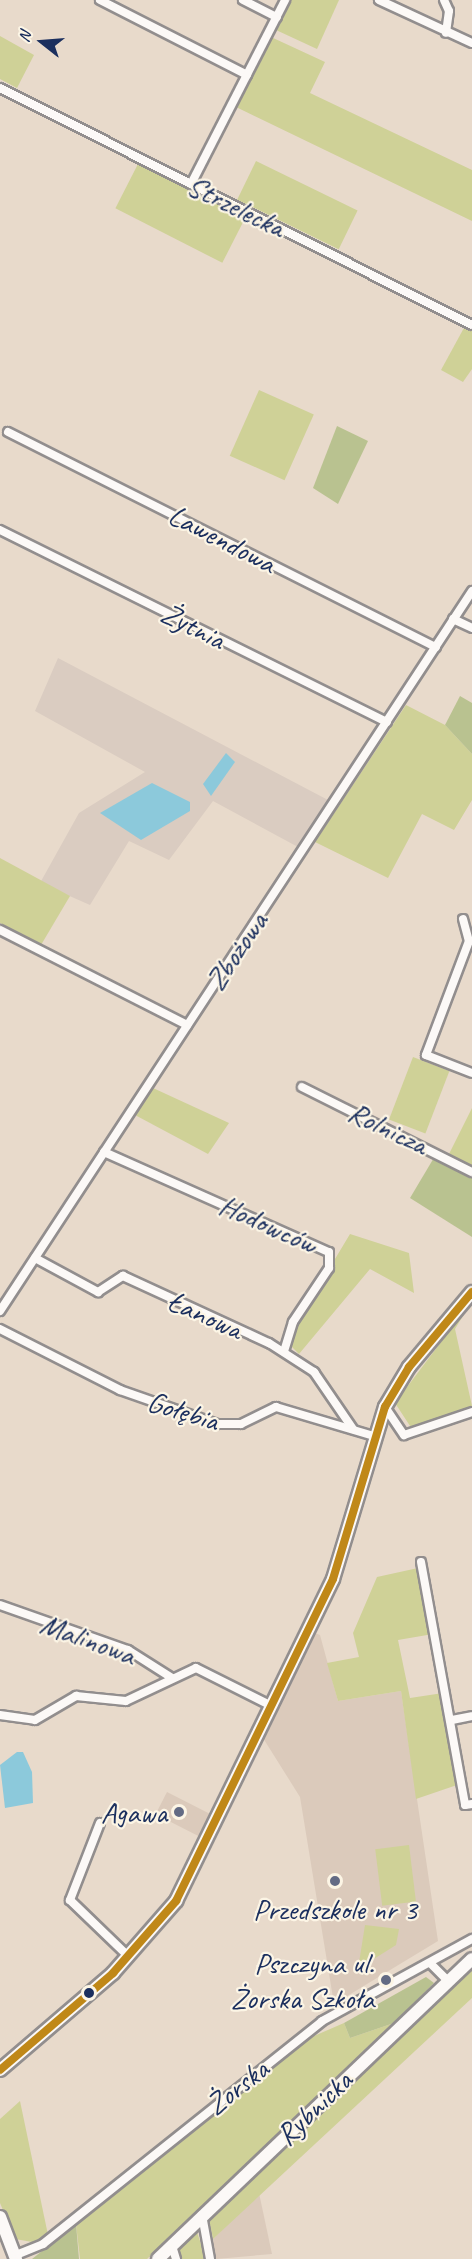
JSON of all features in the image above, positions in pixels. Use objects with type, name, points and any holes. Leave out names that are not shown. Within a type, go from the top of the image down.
[{"type":"street","points":[[100,0],[247,75]]},
{"type":"street","points":[[243,0],[277,17]]},
{"type":"street","points":[[191,184],[285,0]]},
{"type":"street","points":[[379,0],[446,33],[472,43]]},
{"type":"street","points":[[444,0],[449,11],[446,33]]},
{"type":"street","name":"Strzelecka","points":[[0,88],[472,324]]},
{"type":"street","name":"Lawendowa","points":[[8,432],[436,647]]},
{"type":"street","name":"Żytnia","points":[[0,530],[387,722]]},
{"type":"street","name":"Zbożowa","points":[[0,1311],[472,591]]},
{"type":"street","points":[[453,619],[472,628]]},
{"type":"street","points":[[463,919],[469,941],[426,1055],[472,1073]]},
{"type":"street","points":[[0,930],[188,1025]]},
{"type":"street","name":"Rolnicza","points":[[302,1087],[472,1172]]},
{"type":"street","name":"Hodowców","points":[[104,1152],[329,1252],[329,1268],[293,1322],[284,1351]]},
{"type":"street","name":"Łanowa","points":[[35,1258],[98,1292],[123,1276],[284,1351],[322,1381],[353,1429]]},
{"type":"street","points":[[0,2070],[129,1957],[167,1914],[190,1876],[341,1557],[374,1436],[385,1407],[409,1367],[472,1292]]},
{"type":"street","name":"Gołębia","points":[[0,1329],[120,1390],[217,1424],[241,1424],[276,1407],[374,1436]]},
{"type":"street","points":[[385,1407],[404,1435],[472,1412]]},
{"type":"street","points":[[421,1562],[469,1804]]},
{"type":"street","name":"Malinowa","points":[[0,1605],[128,1650],[172,1678]]},
{"type":"street","points":[[0,1715],[35,1720],[76,1696],[126,1701],[172,1678],[204,1670],[272,1706]]},
{"type":"street","points":[[452,1720],[472,1716]]},
{"type":"street","points":[[100,1823],[70,1900],[129,1957]]},
{"type":"street","name":"Żorska","points":[[0,2217],[16,2257],[57,2233],[321,2021],[472,1939]]},
{"type":"street","name":"Rybnicka","points":[[158,2259],[472,1959]]},
{"type":"street","points":[[430,1962],[448,1981]]},
{"type":"street","points":[[202,2215],[210,2259]]},
{"type":"street","points":[[172,2246],[176,2259]]},
{"type":"shaded area","points":[[58,658],[328,800],[298,847],[213,801],[169,860],[129,841],[90,905],[40,883],[79,813],[145,772],[35,711]]},
{"type":"shaded area","points":[[315,1633],[320,1635],[338,1701],[401,1691],[438,1941],[334,2004],[300,1797],[263,1738]]},
{"type":"shaded area","points":[[167,1792],[211,1814],[199,1837],[156,1814]]},
{"type":"shaded area","points":[[259,2193],[272,2254],[216,2259],[213,2239]]},
{"type":"green space","points":[[290,0],[339,0],[317,49],[276,30]]},
{"type":"green space","points":[[0,36],[34,55],[17,88],[0,79]]},
{"type":"green space","points":[[271,37],[325,62],[310,93],[472,170],[472,221],[236,107]]},
{"type":"green space","points":[[256,161],[358,211],[339,249],[237,200]]},
{"type":"green space","points":[[139,162],[246,216],[222,263],[115,208]]},
{"type":"green space","points":[[465,326],[472,330],[472,369],[463,382],[441,370]]},
{"type":"green space","points":[[259,390],[314,414],[285,480],[230,456]]},
{"type":"green space","points":[[337,426],[368,441],[338,504],[313,488]]},
{"type":"green space","points":[[460,696],[472,703],[472,754],[445,725]]},
{"type":"green space","points":[[406,705],[445,725],[472,754],[472,800],[454,830],[422,814],[388,878],[315,842]]},
{"type":"green space","points":[[0,858],[70,896],[41,945],[0,923]]},
{"type":"green space","points":[[413,1057],[449,1071],[425,1134],[389,1120]]},
{"type":"green space","points":[[153,1088],[229,1123],[208,1154],[135,1115]]},
{"type":"green space","points":[[472,1108],[472,1168],[449,1154]]},
{"type":"green space","points":[[435,1156],[472,1177],[472,1237],[410,1198]]},
{"type":"green space","points":[[350,1234],[409,1253],[414,1293],[370,1269],[299,1354],[291,1346],[296,1324]]},
{"type":"green space","points":[[472,1301],[455,1329],[472,1406],[412,1429],[395,1403]]},
{"type":"green space","points":[[418,1568],[433,1634],[398,1640],[410,1698],[443,1693],[457,1785],[416,1799],[401,1691],[338,1701],[327,1663],[359,1657],[353,1633],[377,1577]]},
{"type":"green space","points":[[409,1845],[416,1902],[382,1906],[375,1849]]},
{"type":"green space","points":[[365,1925],[399,1929],[396,1945],[358,1969]]},
{"type":"green space","points":[[472,1967],[472,1998],[213,2239],[209,2220],[218,2210]]},
{"type":"green space","points":[[426,1977],[434,1983],[394,2023],[350,2038],[344,2023]]},
{"type":"green space","points":[[344,2023],[350,2038],[394,2023],[147,2259],[80,2259],[76,2224],[249,2084],[314,2036]]},
{"type":"green space","points":[[20,2101],[48,2235],[38,2243],[15,2239],[0,2203],[0,2119]]},
{"type":"green space","points":[[76,2224],[79,2259],[32,2259]]},
{"type":"green space","points":[[197,2232],[206,2259],[181,2259],[178,2249]]},
{"type":"water","points":[[226,753],[235,762],[211,796],[203,784]]},
{"type":"water","points":[[152,783],[190,802],[190,811],[141,840],[100,813]]},
{"type":"water","points":[[17,1752],[23,1752],[32,1772],[33,1803],[5,1808],[0,1765]]},
{"type":"transit line","points":[[0,2070],[113,1973],[176,1901],[333,1579],[385,1407],[409,1367],[472,1292]]},
{"type":"place","name":"Agawa","points":[[179,1812]]},
{"type":"place","name":"Przedszkole nr 3","points":[[335,1881]]},
{"type":"place","name":"Pszczyna ul. Żorska Szkoła","points":[[386,1980]]}]
